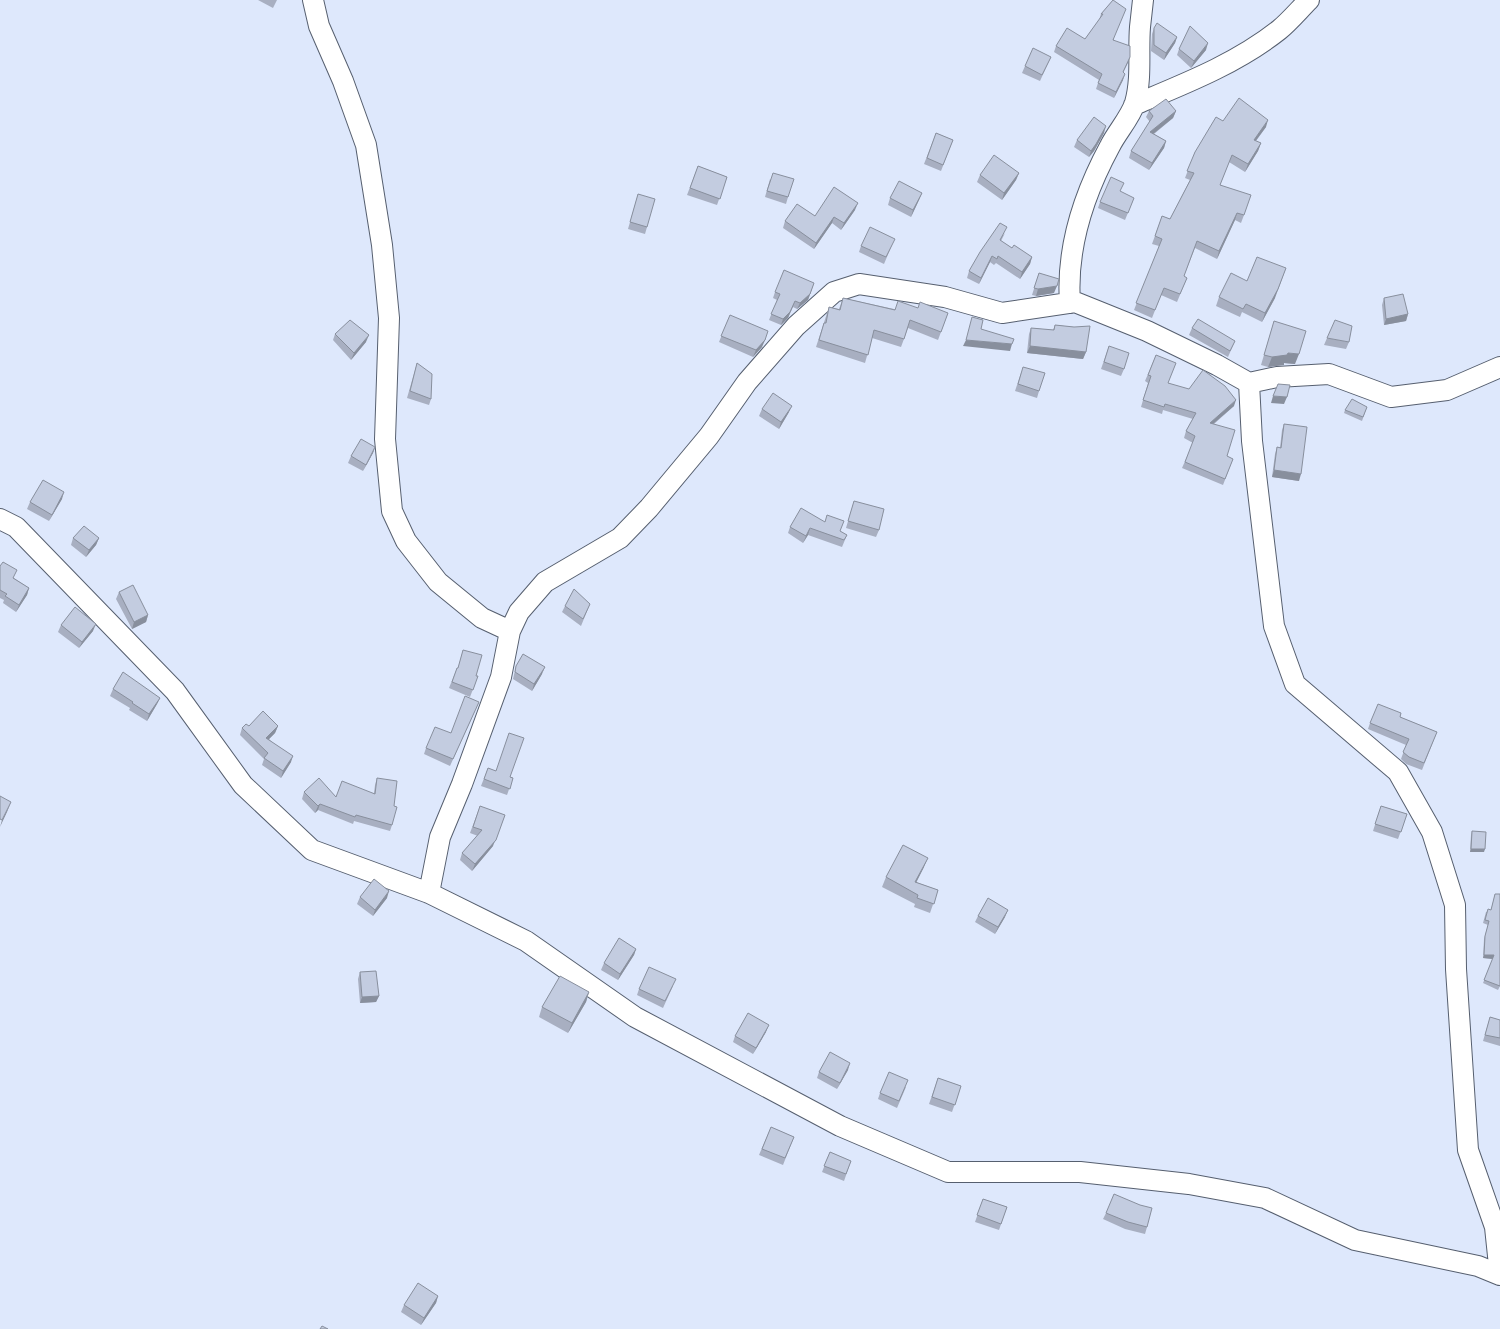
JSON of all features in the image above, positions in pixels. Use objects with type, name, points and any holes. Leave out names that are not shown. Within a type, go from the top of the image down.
[{"type":"street","points":[[313,0],[319,26],[343,82],[366,145],[382,245],[389,318],[385,439],[392,511],[406,541],[438,582],[482,618],[510,631]]},
{"type":"street","points":[[1070,303],[1068,285],[1072,245],[1090,186],[1110,146],[1134,105],[1138,90],[1143,0]]},
{"type":"street","points":[[1134,105],[1204,75],[1241,55],[1279,30],[1309,0]]},
{"type":"street","points":[[429,893],[440,837],[462,784],[501,677],[510,631],[519,612],[545,582],[620,538],[649,508],[710,436],[747,382],[796,326],[834,292],[859,284],[945,297],[1002,313],[1075,302],[1147,332],[1217,365],[1249,383],[1277,376],[1329,374],[1391,397],[1447,390],[1500,367]]},
{"type":"street","points":[[0,518],[16,528],[175,691],[243,785],[312,850],[429,893],[526,941],[635,1017],[840,1126],[948,1172],[1080,1172],[1189,1184],[1264,1198],[1355,1240],[1478,1266],[1500,1275],[1495,1227],[1468,1150],[1456,969],[1455,906],[1432,832],[1398,772],[1295,684],[1274,626],[1252,442],[1249,383]]},
{"type":"building","points":[[1113,0],[1126,9],[1113,40],[1130,46],[1130,57],[1123,72],[1125,74],[1116,92],[1098,83],[1102,74],[1056,46],[1067,28],[1085,39],[1103,14],[1101,14]]},
{"type":"building","points":[[1157,23],[1177,37],[1166,53],[1154,45],[1154,28]]},
{"type":"building","points":[[1190,26],[1208,43],[1194,61],[1179,49]]},
{"type":"building","points":[[1033,48],[1051,57],[1042,75],[1025,66]]},
{"type":"building","points":[[1239,98],[1268,120],[1254,140],[1261,143],[1248,164],[1232,155],[1220,185],[1251,195],[1244,215],[1237,213],[1219,251],[1197,241],[1184,276],[1187,278],[1180,294],[1164,288],[1155,310],[1136,303],[1162,239],[1155,236],[1162,216],[1170,219],[1194,173],[1187,171],[1195,152],[1216,117],[1223,121]]},
{"type":"building","points":[[1166,99],[1176,111],[1150,132],[1166,141],[1152,163],[1131,151],[1153,116],[1149,111]]},
{"type":"building","points":[[1094,117],[1106,126],[1091,151],[1077,140]]},
{"type":"building","points":[[936,133],[953,140],[943,165],[927,158]]},
{"type":"building","points":[[994,155],[1019,173],[1004,193],[980,175]]},
{"type":"building","points":[[698,166],[727,177],[720,199],[690,188]]},
{"type":"building","points":[[773,173],[794,179],[788,197],[767,191]]},
{"type":"building","points":[[1111,177],[1124,183],[1120,191],[1134,198],[1128,213],[1100,202]]},
{"type":"building","points":[[899,181],[922,193],[913,210],[890,198]]},
{"type":"building","points":[[834,187],[858,203],[844,223],[834,217],[816,243],[785,221],[797,204],[815,216]]},
{"type":"building","points":[[638,194],[655,199],[647,227],[630,222]]},
{"type":"building","points":[[1000,223],[1007,227],[1000,240],[1012,248],[1014,245],[1032,257],[1022,272],[998,256],[997,259],[992,256],[981,278],[969,271]]},
{"type":"building","points":[[870,227],[895,239],[886,257],[861,246]]},
{"type":"building","points":[[1257,257],[1286,268],[1278,289],[1265,313],[1246,304],[1243,309],[1219,297],[1231,273],[1247,281]]},
{"type":"building","points":[[784,270],[814,283],[810,294],[800,303],[795,301],[790,312],[783,319],[771,314],[780,294],[775,292]]},
{"type":"building","points":[[1039,273],[1059,279],[1057,286],[1034,288]]},
{"type":"building","points":[[1403,294],[1408,314],[1386,319],[1384,298]]},
{"type":"building","points":[[843,298],[895,310],[898,301],[918,308],[920,302],[948,313],[941,332],[910,320],[904,339],[874,330],[868,355],[819,340],[824,323],[826,323],[829,307],[840,310]]},
{"type":"building","points":[[730,315],[768,331],[765,340],[756,350],[721,336]]},
{"type":"building","points":[[972,317],[983,320],[981,329],[1014,339],[1012,344],[966,340]]},
{"type":"building","points":[[1198,319],[1235,341],[1230,351],[1192,328]]},
{"type":"building","points":[[350,320],[369,335],[354,353],[335,334]]},
{"type":"building","points":[[1335,320],[1352,326],[1349,342],[1327,338]]},
{"type":"building","points":[[1274,321],[1306,331],[1299,354],[1288,353],[1287,355],[1272,357],[1264,355]]},
{"type":"building","points":[[1055,325],[1090,326],[1086,352],[1030,346],[1031,328],[1054,330]]},
{"type":"building","points":[[1109,346],[1129,353],[1124,369],[1104,362]]},
{"type":"building","points":[[1156,355],[1176,363],[1168,383],[1189,389],[1203,370],[1225,386],[1236,400],[1210,423],[1235,430],[1227,456],[1233,459],[1225,479],[1185,462],[1195,436],[1186,431],[1196,413],[1165,404],[1164,407],[1143,400],[1151,376],[1148,375]]},
{"type":"building","points":[[417,363],[432,374],[431,399],[410,391]]},
{"type":"building","points":[[1023,367],[1045,373],[1039,391],[1018,384]]},
{"type":"building","points":[[1278,384],[1290,385],[1287,397],[1273,396]]},
{"type":"building","points":[[773,393],[792,406],[781,422],[762,409]]},
{"type":"building","points":[[1352,399],[1367,407],[1363,417],[1345,410]]},
{"type":"building","points":[[1284,424],[1307,427],[1301,474],[1274,470],[1277,447],[1281,448]]},
{"type":"building","points":[[361,439],[375,447],[366,465],[351,456]]},
{"type":"building","points":[[43,480],[64,492],[52,515],[30,502]]},
{"type":"building","points":[[854,501],[884,509],[879,530],[848,521]]},
{"type":"building","points":[[801,508],[825,522],[827,515],[844,521],[840,531],[847,535],[844,540],[810,528],[806,536],[790,527]]},
{"type":"building","points":[[84,526],[99,538],[89,550],[73,538]]},
{"type":"building","points":[[3,562],[17,570],[13,578],[29,588],[19,605],[5,596],[7,594],[0,590],[0,566]]},
{"type":"building","points":[[133,585],[148,615],[134,622],[119,592]]},
{"type":"building","points":[[574,589],[590,604],[583,619],[565,606]]},
{"type":"building","points":[[75,607],[96,624],[82,642],[61,625]]},
{"type":"building","points":[[463,650],[482,655],[473,690],[452,682]]},
{"type":"building","points":[[523,654],[545,667],[534,684],[515,672],[516,666]]},
{"type":"building","points":[[123,672],[160,698],[149,714],[113,689]]},
{"type":"building","points":[[465,696],[479,702],[453,759],[426,748],[435,727],[451,733]]},
{"type":"building","points":[[1378,704],[1401,713],[1400,717],[1437,732],[1424,763],[1409,757],[1403,752],[1409,739],[1370,723]]},
{"type":"building","points":[[263,711],[278,726],[266,738],[293,756],[283,771],[264,758],[268,753],[242,728],[246,724],[249,726]]},
{"type":"building","points":[[509,733],[524,738],[510,777],[513,778],[510,789],[484,779],[488,768],[496,771]]},
{"type":"building","points":[[319,778],[336,797],[342,781],[375,794],[377,778],[397,781],[394,806],[397,807],[392,825],[356,815],[355,817],[320,804],[318,806],[304,792]]},
{"type":"building","points":[[0,796],[11,802],[2,820],[0,819]]},
{"type":"building","points":[[480,806],[505,815],[496,840],[475,864],[462,853],[482,830],[473,827]]},
{"type":"building","points":[[1381,806],[1407,814],[1401,832],[1375,824]]},
{"type":"building","points":[[1472,831],[1486,832],[1485,849],[1471,849]]},
{"type":"building","points":[[903,845],[928,858],[915,882],[938,890],[934,904],[917,898],[918,895],[886,877]]},
{"type":"building","points":[[374,879],[389,891],[375,910],[360,897]]},
{"type":"building","points":[[1495,894],[1500,894],[1500,986],[1484,980],[1494,955],[1484,955],[1485,936],[1489,921],[1485,920],[1488,909],[1491,910]]},
{"type":"building","points":[[988,898],[1008,910],[998,927],[978,916]]},
{"type":"building","points":[[619,938],[636,949],[620,974],[604,963]]},
{"type":"building","points":[[649,967],[676,979],[665,1001],[639,989]]},
{"type":"building","points":[[376,971],[379,996],[362,997],[360,972]]},
{"type":"building","points":[[560,976],[589,992],[572,1023],[542,1007]]},
{"type":"building","points":[[748,1013],[769,1025],[756,1048],[735,1036]]},
{"type":"building","points":[[1490,1017],[1500,1020],[1500,1038],[1485,1035]]},
{"type":"building","points":[[830,1052],[850,1063],[840,1083],[819,1072]]},
{"type":"building","points":[[889,1072],[908,1080],[899,1101],[880,1093]]},
{"type":"building","points":[[938,1078],[961,1086],[955,1105],[932,1097]]},
{"type":"building","points":[[771,1127],[794,1137],[785,1158],[762,1149]]},
{"type":"building","points":[[830,1152],[851,1161],[846,1174],[824,1166]]},
{"type":"building","points":[[1114,1194],[1152,1208],[1147,1227],[1106,1213]]},
{"type":"building","points":[[983,1199],[1007,1207],[1001,1224],[977,1215]]},
{"type":"building","points":[[418,1283],[438,1296],[424,1318],[404,1305]]}]
